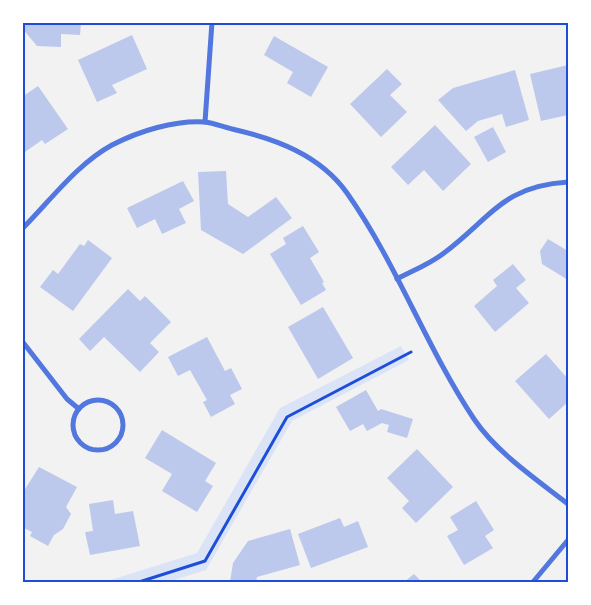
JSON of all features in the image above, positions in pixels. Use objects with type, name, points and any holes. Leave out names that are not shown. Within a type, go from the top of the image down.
[{"type":"street","points":[[205,122],[212,22]]},
{"type":"street","points":[[22,230],[82,167],[111,146],[142,132],[170,126],[205,122],[260,135],[295,148],[325,171],[346,191],[397,279],[437,357],[475,420],[507,454],[568,504]]},
{"type":"street","points":[[397,279],[444,254],[491,210],[512,196],[554,183],[568,182]]},
{"type":"street","points":[[22,341],[67,399],[79,409]]},
{"type":"street","points":[[94,400],[111,403],[122,417],[124,425],[118,442],[111,447],[94,450],[79,441],[73,425],[79,409],[94,400]]},
{"type":"street","points":[[533,582],[568,540]]},
{"type":"path","points":[[139,582],[205,561],[287,417],[411,352]]},
{"type":"shaded area","points":[[401,346],[409,360],[292,421],[206,570],[168,582],[104,582],[197,553],[280,408]]},
{"type":"building","points":[[22,22],[81,22],[80,35],[61,34],[61,47],[37,46],[22,28]]},
{"type":"building","points":[[132,35],[147,69],[112,85],[117,93],[97,102],[78,60]]},
{"type":"building","points":[[274,36],[328,67],[311,97],[287,83],[293,72],[264,55]]},
{"type":"building","points":[[568,65],[568,115],[541,121],[530,74]]},
{"type":"building","points":[[387,69],[402,84],[390,95],[407,112],[381,137],[350,104]]},
{"type":"building","points":[[515,70],[529,120],[506,127],[502,114],[478,121],[466,131],[438,100],[453,88]]},
{"type":"building","points":[[38,86],[68,129],[45,144],[42,140],[22,154],[22,97]]},
{"type":"building","points":[[435,125],[471,164],[443,191],[424,170],[408,185],[391,167]]},
{"type":"building","points":[[493,127],[506,152],[488,162],[474,137]]},
{"type":"building","points":[[226,171],[228,204],[248,217],[276,197],[292,218],[243,254],[201,230],[198,172]]},
{"type":"building","points":[[183,181],[194,201],[179,209],[186,223],[162,234],[155,219],[137,228],[127,208]]},
{"type":"building","points":[[303,226],[319,252],[310,258],[324,282],[322,283],[326,290],[301,305],[270,254],[286,244],[283,238]]},
{"type":"building","points":[[548,239],[568,251],[568,280],[542,264],[540,251]]},
{"type":"building","points":[[88,240],[112,258],[73,311],[40,287],[53,270],[58,274],[80,244],[84,246]]},
{"type":"building","points":[[513,264],[526,280],[516,288],[529,303],[495,332],[474,306],[497,286],[493,280]]},
{"type":"building","points":[[128,289],[140,301],[145,296],[171,322],[150,343],[159,352],[140,372],[104,337],[90,351],[79,339]]},
{"type":"building","points":[[323,307],[353,358],[318,379],[288,327]]},
{"type":"building","points":[[207,337],[225,371],[231,368],[242,389],[230,395],[235,404],[211,417],[203,402],[207,400],[190,370],[178,376],[168,357]]},
{"type":"building","points":[[546,354],[568,379],[568,402],[549,419],[515,381]]},
{"type":"building","points":[[366,390],[378,411],[381,409],[413,419],[407,438],[387,432],[389,425],[382,423],[367,431],[363,424],[350,431],[336,407]]},
{"type":"building","points":[[162,430],[216,463],[205,481],[213,486],[197,512],[162,491],[172,474],[145,458]]},
{"type":"building","points":[[417,449],[453,487],[416,523],[402,508],[409,501],[387,478]]},
{"type":"building","points":[[39,467],[77,487],[66,507],[71,514],[63,529],[54,535],[48,546],[30,536],[32,532],[22,527],[22,494]]},
{"type":"building","points":[[113,500],[115,514],[133,511],[140,546],[90,555],[85,532],[93,531],[89,504]]},
{"type":"building","points":[[476,501],[494,530],[485,536],[493,548],[464,565],[447,536],[458,530],[450,517]]},
{"type":"building","points":[[340,518],[344,527],[358,521],[368,547],[311,568],[298,534]]},
{"type":"building","points":[[290,529],[300,565],[257,577],[256,582],[230,582],[233,563],[248,541]]},
{"type":"building","points":[[414,574],[422,582],[404,582]]}]
